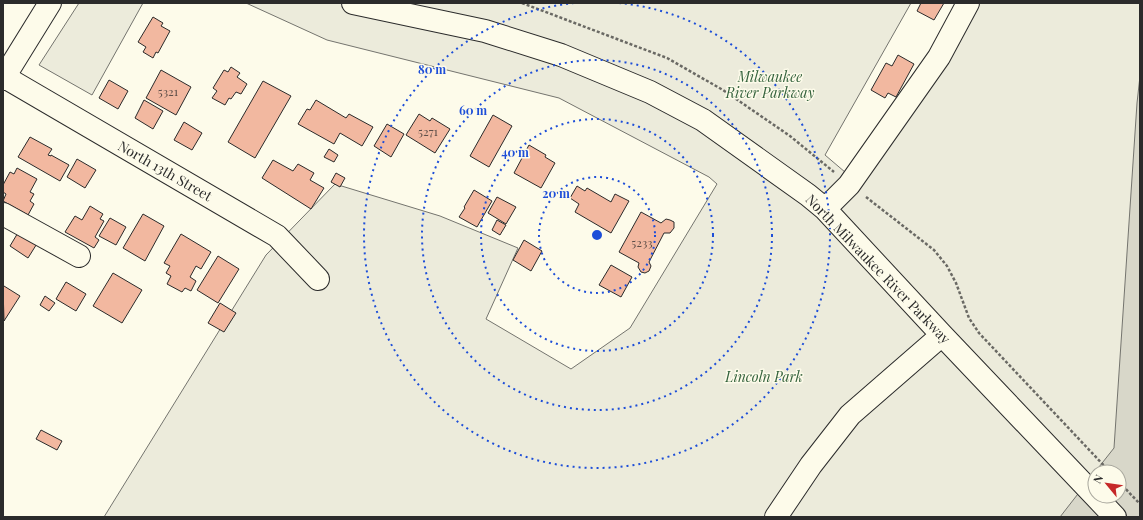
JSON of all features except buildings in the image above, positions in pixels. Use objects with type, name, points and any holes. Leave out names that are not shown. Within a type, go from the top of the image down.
[{"type":"street","points":[[4,77],[50,3]]},
{"type":"street","name":"North Milwaukee River Parkway","points":[[353,3],[485,31],[560,55],[650,92],[703,120],[808,194],[825,209],[1087,488]]},
{"type":"street","points":[[825,209],[849,185],[939,57],[968,3]]},
{"type":"street","name":"North 13th Street","points":[[4,77],[277,236],[318,279]]},
{"type":"street","points":[[3,214],[79,256]]},
{"type":"street","points":[[776,517],[811,465],[850,415],[942,335]]},
{"type":"street","name":"North Milwaukee River Parkway","points":[[1103,504],[1115,517]]},
{"type":"path","points":[[1087,448],[1102,464]]},
{"type":"path","points":[[1127,490],[1140,504]]},
{"type":"green space","points":[[79,3],[143,3],[92,95],[39,65]]},
{"type":"green space","name":"Lincoln Park","points":[[246,3],[911,3],[825,155],[859,184],[962,3],[1140,3],[1140,517],[104,517],[266,255],[335,184],[440,216],[518,248],[486,319],[571,369],[630,328],[717,184],[709,177],[559,98],[327,40]]},
{"type":"shaded area","points":[[1140,76],[1140,517],[1060,517],[1087,482],[1087,504],[1127,504],[1127,464],[1101,464],[1114,448]]},
{"type":"park label","name":"Milwaukee River Parkway","points":[[770,86]]}]
